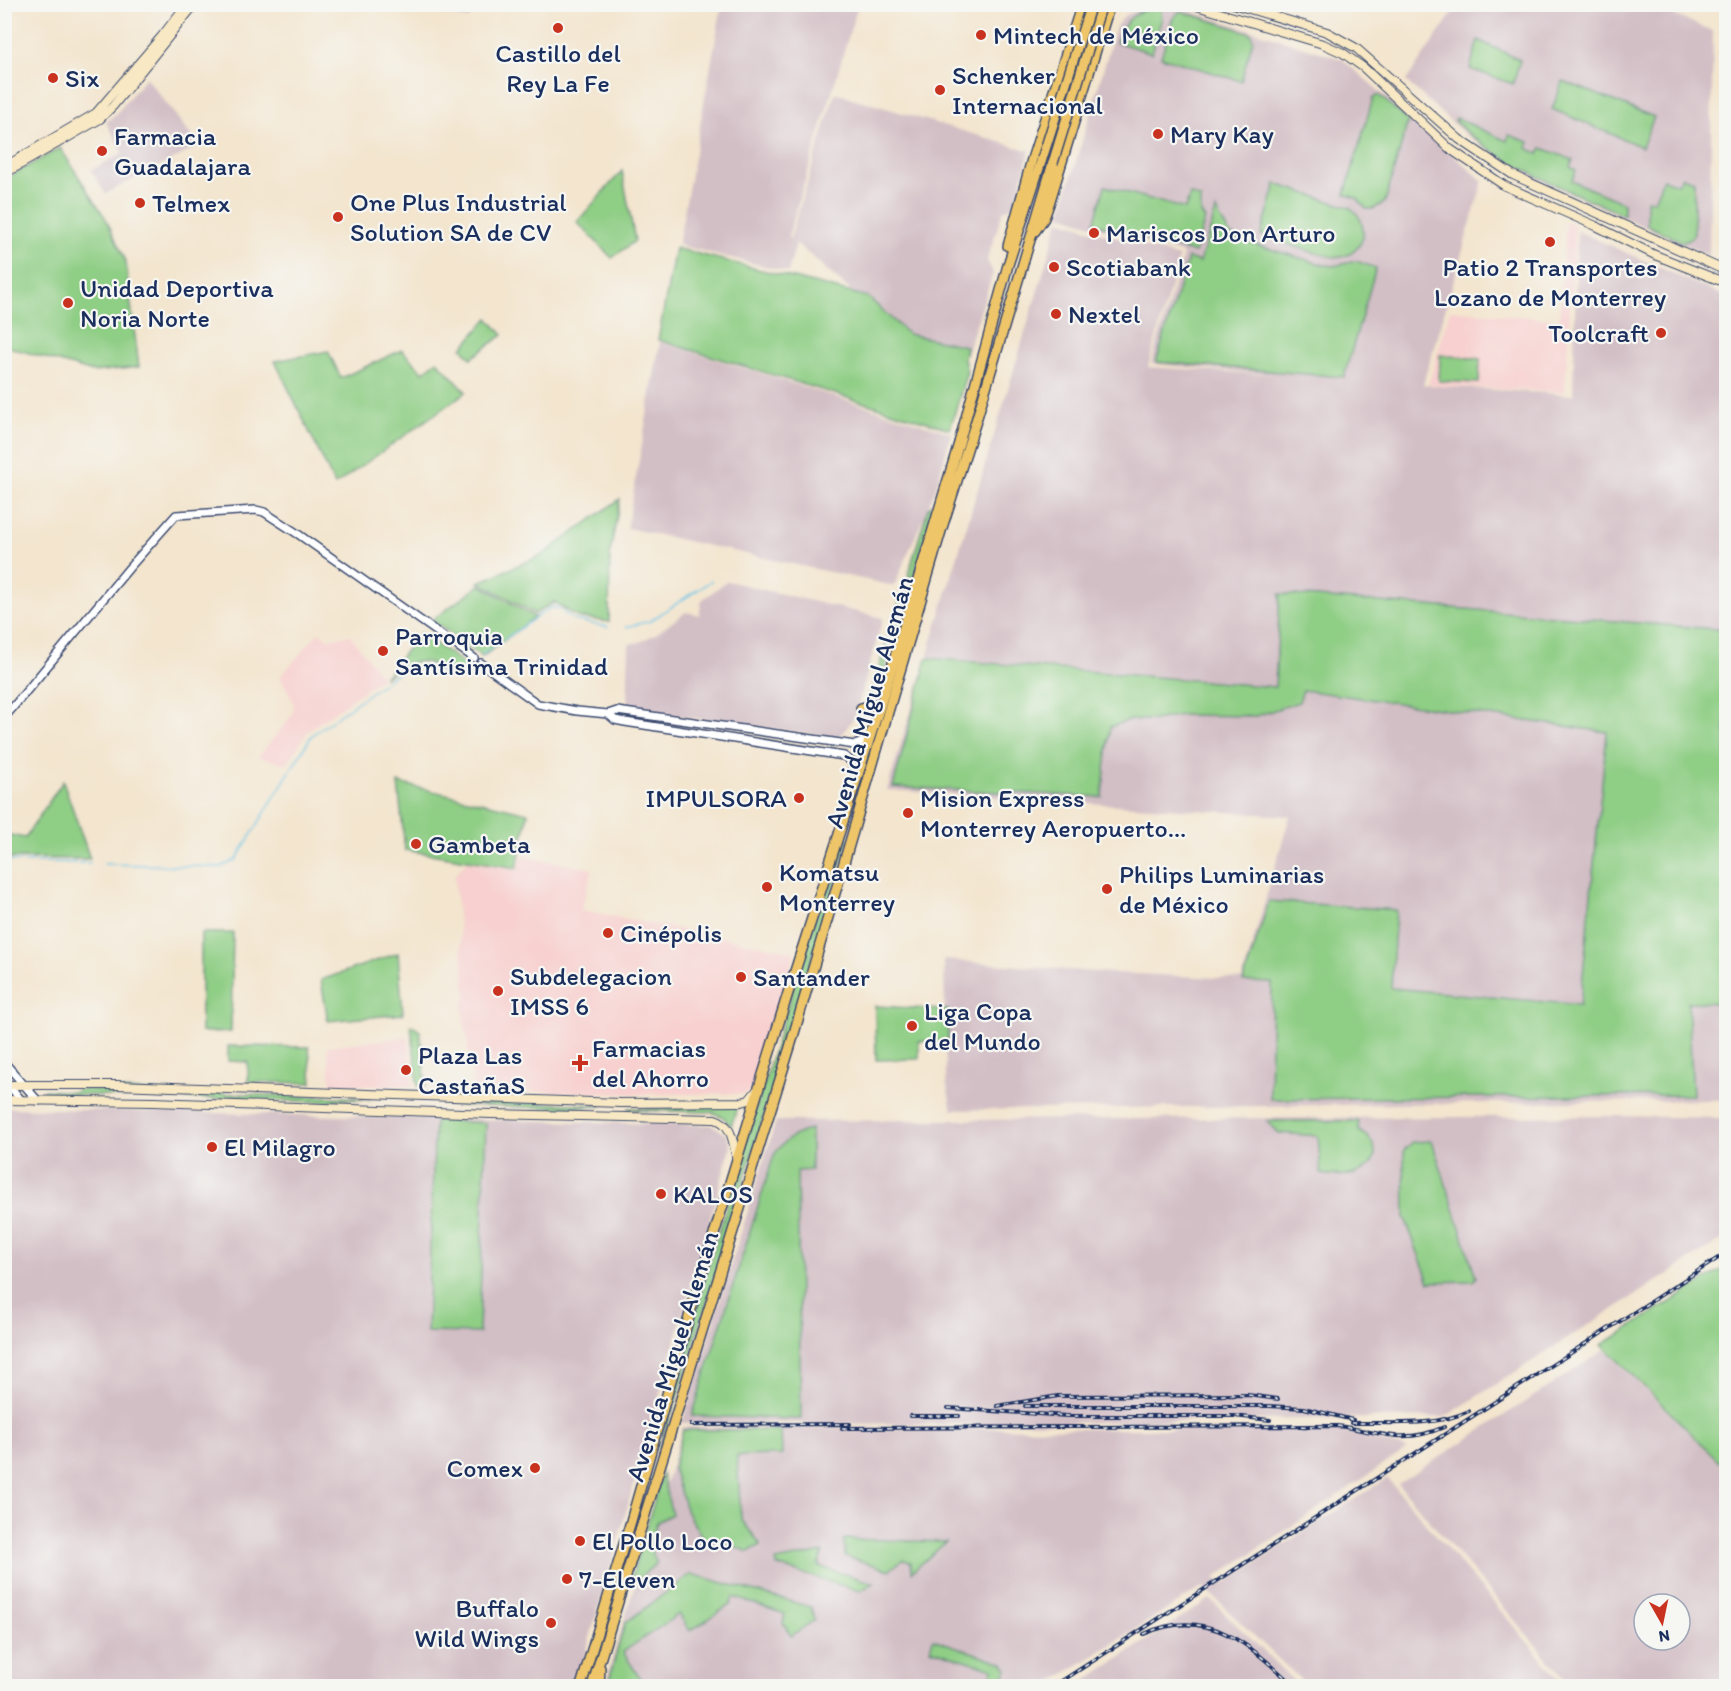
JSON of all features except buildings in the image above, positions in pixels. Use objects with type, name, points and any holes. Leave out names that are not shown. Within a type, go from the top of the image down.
[{"type":"highway","name":"Avenida Miguel Alemán","points":[[581,1686],[693,1303],[758,1089],[874,726],[956,453],[1008,265],[1091,4]]},
{"type":"highway","points":[[1008,265],[1006,252],[1032,159],[1082,5]]},
{"type":"highway","name":"Avenida Miguel Alemán","points":[[592,1686],[780,1078],[1031,234],[1053,164],[1110,6]]},
{"type":"highway","points":[[1031,234],[1046,214],[1086,91],[1110,6]]},
{"type":"highway","points":[[1078,16],[1095,15],[1104,25]]},
{"type":"highway","points":[[861,708],[881,703]]},
{"type":"highway","points":[[599,1665],[601,1676],[599,1686]]},
{"type":"main road","points":[[4,167],[98,116],[187,4]]},
{"type":"main road","points":[[4,174],[113,106],[195,4]]},
{"type":"main road","points":[[1190,4],[1323,44],[1343,54],[1378,80],[1450,149],[1492,177],[1529,198],[1605,230],[1655,255],[1726,284]]},
{"type":"main road","points":[[1233,4],[1340,38],[1356,48],[1459,139],[1491,162],[1513,175],[1726,271]]},
{"type":"main road","points":[[1605,230],[1610,224],[1632,228]]},
{"type":"main road","points":[[6,1083],[689,1104],[742,1102],[749,1100],[758,1089]]},
{"type":"main road","points":[[385,1111],[394,1107],[472,1102],[478,1098]]},
{"type":"main road","points":[[4,1100],[154,1102],[721,1121],[730,1130],[737,1160]]},
{"type":"main road","points":[[532,1115],[620,1111],[689,1104]]},
{"type":"street","points":[[4,718],[176,515],[256,510],[264,512],[308,541],[538,704],[608,714],[617,711],[855,745],[863,742],[874,726]]},
{"type":"street","points":[[608,714],[615,720],[844,756],[852,762],[854,787]]},
{"type":"street","points":[[4,1062],[38,1101]]},
{"type":"street","points":[[6,1083],[21,1100]]},
{"type":"shaded area","points":[[395,5],[472,5],[469,19]]},
{"type":"shaded area","points":[[722,5],[858,5],[788,237],[790,239],[835,93],[1030,151],[1014,206],[1003,211],[987,260],[993,273],[966,355],[906,339],[796,243],[788,272],[678,245]]},
{"type":"shaded area","points":[[1153,5],[1171,5],[1342,59],[1483,181],[1423,385],[1573,395],[1577,231],[1726,297],[1726,1100],[952,1110],[946,1082],[944,960],[1094,972],[1242,979],[1290,816],[887,790],[1059,220],[1179,257],[1148,367],[1278,375],[1151,364],[1183,254],[1060,215],[1116,27],[1125,15]]},
{"type":"shaded area","points":[[1458,5],[1649,5],[1713,31],[1709,256],[1516,169],[1466,135],[1406,81]]},
{"type":"shaded area","points":[[146,77],[199,146],[105,194],[91,170],[123,153],[106,122],[117,113]]},
{"type":"shaded area","points":[[1566,220],[1575,226],[1565,392],[1428,385],[1450,310],[1559,320]]},
{"type":"shaded area","points":[[660,342],[951,433],[936,488],[894,586],[627,528]]},
{"type":"shaded area","points":[[727,581],[883,618],[855,716],[842,734],[834,737],[627,709],[629,644],[640,642],[657,633],[686,612],[699,615],[702,600]]},
{"type":"shaded area","points":[[319,632],[328,639],[350,635],[382,677],[308,731],[287,764],[258,757],[292,715],[294,707],[292,699],[280,677]]},
{"type":"shaded area","points":[[521,856],[593,869],[581,910],[795,952],[749,1092],[742,1094],[633,1094],[474,1090],[462,1007],[466,997],[454,876],[467,861],[518,870]]},
{"type":"shaded area","name":"Plaza Las CastañaS","points":[[408,1037],[413,1086],[331,1085],[327,1046]]},
{"type":"shaded area","name":"El Milagro","points":[[5,1108],[712,1125],[726,1134],[731,1146],[576,1686],[5,1686]]},
{"type":"shaded area","points":[[1615,1116],[1726,1118],[1726,1237],[1445,1417],[970,1424],[682,1423],[776,1121]]},
{"type":"shaded area","points":[[1605,1350],[1726,1469],[1726,1686],[1571,1686],[1398,1484]]},
{"type":"shaded area","points":[[683,1427],[1339,1430],[1364,1436],[1407,1449],[1215,1578],[1223,1584],[1387,1478],[1565,1686],[1307,1686],[1203,1587],[1045,1686],[608,1686],[609,1670]]},
{"type":"shaded area","points":[[1210,1599],[1299,1686],[1077,1686]]},
{"type":"green space","points":[[1160,6],[1162,17],[1152,53],[1116,42],[1123,27],[1132,17],[1144,10]]},
{"type":"green space","points":[[1180,11],[1251,33],[1253,40],[1241,81],[1161,57],[1173,18]]},
{"type":"green space","points":[[1478,40],[1520,60],[1513,84],[1470,69]]},
{"type":"green space","points":[[1563,81],[1654,117],[1642,147],[1552,109]]},
{"type":"green space","points":[[1379,95],[1408,121],[1385,202],[1373,209],[1366,209],[1358,199],[1345,194],[1373,98]]},
{"type":"green space","points":[[1456,118],[1507,141],[1509,135],[1529,142],[1527,148],[1539,154],[1542,148],[1573,160],[1570,167],[1576,170],[1572,181],[1624,203],[1624,215],[1557,186],[1514,164],[1474,138],[1455,122]]},
{"type":"green space","name":"Unidad Deportiva Noria Norte","points":[[60,148],[105,217],[125,259],[139,367],[93,372],[5,346],[5,179]]},
{"type":"green space","points":[[622,171],[635,241],[612,258],[577,222]]},
{"type":"green space","points":[[1682,177],[1694,181],[1694,233],[1692,237],[1682,242],[1647,225],[1647,200],[1654,201],[1663,179],[1678,184]]},
{"type":"green space","points":[[1276,184],[1351,208],[1359,217],[1363,228],[1362,240],[1358,247],[1349,254],[1334,257],[1314,253],[1261,235]]},
{"type":"green space","points":[[1105,186],[1185,209],[1190,194],[1201,199],[1201,214],[1205,219],[1195,253],[1094,223]]},
{"type":"green space","points":[[1216,210],[1229,233],[1239,240],[1324,265],[1333,266],[1356,261],[1376,268],[1344,377],[1156,362],[1188,258],[1200,262]]},
{"type":"green space","points":[[675,248],[868,297],[908,334],[966,346],[964,359],[967,372],[950,429],[658,340]]},
{"type":"green space","points":[[488,318],[503,335],[471,358],[462,348]]},
{"type":"green space","points":[[402,350],[423,372],[437,361],[466,392],[335,485],[275,361],[328,351],[341,378]]},
{"type":"green space","points":[[1440,355],[1480,359],[1479,383],[1439,381]]},
{"type":"green space","points":[[620,499],[610,553],[609,622],[577,617],[554,602],[535,614],[479,582],[542,555]]},
{"type":"green space","points":[[931,505],[934,507],[914,575],[911,578],[908,575],[928,508]]},
{"type":"green space","points":[[480,585],[535,617],[482,657],[432,620]]},
{"type":"green space","points":[[910,590],[875,701],[867,706],[902,593]]},
{"type":"green space","points":[[1280,594],[1726,630],[1726,1003],[1688,1002],[1693,1095],[1270,1099],[1272,983],[1243,982],[1269,901],[1396,910],[1391,988],[1580,1005],[1607,732],[1303,690],[1299,702],[1256,716],[1182,715],[1154,720],[1130,720],[1110,727],[1102,797],[893,787],[927,658],[1275,687]]},
{"type":"green space","points":[[420,633],[466,665],[453,674],[448,674],[431,664],[418,662],[403,666],[384,678]]},
{"type":"green space","points":[[63,781],[90,859],[5,858],[5,834],[25,838]]},
{"type":"green space","points":[[398,783],[528,813],[517,868],[405,850]]},
{"type":"green space","points":[[841,837],[848,839],[680,1390],[659,1448],[723,1218]]},
{"type":"green space","points":[[201,933],[233,933],[231,1032],[201,1032]]},
{"type":"green space","points":[[398,953],[403,1014],[328,1021],[321,980]]},
{"type":"green space","name":"Liga Copa del Mundo","points":[[875,1006],[948,1010],[948,1042],[919,1041],[919,1059],[876,1060]]},
{"type":"green space","points":[[411,1025],[420,1031],[426,1086],[418,1086]]},
{"type":"green space","points":[[228,1046],[309,1047],[312,1083],[248,1082],[248,1062],[228,1061]]},
{"type":"green space","points":[[79,1089],[370,1099],[329,1102],[44,1094],[43,1092],[44,1090],[73,1092]]},
{"type":"green space","points":[[495,1102],[602,1106],[564,1108],[448,1105],[449,1103]]},
{"type":"green space","points":[[738,1106],[731,1126],[723,1117],[711,1112],[628,1110],[628,1108]]},
{"type":"green space","points":[[435,1120],[486,1123],[479,1333],[427,1332]]},
{"type":"green space","points":[[1267,1121],[1358,1121],[1359,1131],[1367,1136],[1375,1148],[1373,1160],[1369,1166],[1354,1174],[1342,1176],[1321,1174],[1318,1136],[1279,1133]]},
{"type":"green space","points":[[811,1129],[811,1170],[797,1171],[801,1419],[692,1416],[774,1155],[790,1138]]},
{"type":"green space","points":[[1432,1141],[1476,1277],[1473,1281],[1429,1282],[1405,1218],[1404,1150],[1413,1142]]},
{"type":"green space","points":[[1726,1267],[1726,1468],[1602,1345]]},
{"type":"green space","points":[[683,1430],[781,1430],[782,1455],[737,1456],[741,1519],[761,1545],[748,1552],[715,1538],[704,1540],[687,1513],[673,1468]]},
{"type":"green space","points":[[662,1474],[672,1514],[657,1522],[650,1548],[657,1563],[629,1586]]},
{"type":"green space","points":[[844,1539],[946,1542],[912,1572],[911,1562],[903,1560],[889,1570],[845,1556]]},
{"type":"green space","points":[[823,1552],[818,1566],[874,1583],[860,1591],[777,1566],[776,1561]]},
{"type":"green space","points":[[691,1574],[811,1607],[814,1620],[791,1636],[783,1623],[785,1614],[733,1597],[730,1605],[690,1631],[679,1614],[623,1652],[645,1686],[611,1686],[611,1672],[625,1623]]},
{"type":"green space","points":[[933,1639],[1004,1663],[1007,1669],[1003,1680],[987,1686],[993,1669],[930,1649]]},
{"type":"waterway","points":[[626,627],[650,621],[711,581]]},
{"type":"waterway","points":[[482,655],[551,607],[558,608],[574,620],[608,627]]},
{"type":"waterway","points":[[104,864],[221,867],[236,860],[312,735],[403,669],[430,667],[450,675],[468,665]]},
{"type":"waterway","points":[[4,861],[90,863]]},
{"type":"railway","points":[[1054,1686],[1726,1253]]},
{"type":"railway","points":[[997,1406],[1058,1396],[1248,1395],[1278,1399]]},
{"type":"railway","points":[[1025,1406],[1269,1406],[1304,1408],[1353,1420]]},
{"type":"railway","points":[[948,1408],[1067,1416],[1234,1416],[1270,1420]]},
{"type":"railway","points":[[1351,1423],[1426,1422],[1469,1411]]},
{"type":"railway","points":[[910,1416],[959,1416]]},
{"type":"railway","points":[[691,1425],[850,1424]]},
{"type":"railway","points":[[842,1428],[1337,1426],[1390,1435],[1415,1436],[1444,1427]]},
{"type":"railway","points":[[1144,1634],[1167,1626],[1188,1624],[1208,1627],[1245,1644],[1294,1686]]},
{"type":"place","name":"Castillo del Rey La Fe","points":[[558,28]]},
{"type":"place","name":"Mintech de México","points":[[981,35]]},
{"type":"place","name":"Six","points":[[53,78]]},
{"type":"place","name":"Schenker Internacional","points":[[940,90]]},
{"type":"place","name":"Mary Kay","points":[[1158,134]]},
{"type":"place","name":"Farmacia Guadalajara","points":[[102,151]]},
{"type":"place","name":"Telmex","points":[[140,203]]},
{"type":"place","name":"One Plus Industrial Solution SA de CV","points":[[338,217]]},
{"type":"place","name":"Mariscos Don Arturo","points":[[1094,233]]},
{"type":"place","name":"Patio 2 Transportes Lozano de Monterrey","points":[[1550,242]]},
{"type":"place","name":"Scotiabank","points":[[1054,267]]},
{"type":"place","name":"Unidad Deportiva Noria Norte","points":[[68,303]]},
{"type":"place","name":"Nextel","points":[[1056,314]]},
{"type":"place","name":"Toolcraft","points":[[1661,333]]},
{"type":"place","name":"Parroquia Santísima Trinidad","points":[[383,651]]},
{"type":"place","name":"IMPULSORA","points":[[799,798]]},
{"type":"place","name":"Mision Express Monterrey Aeropuerto…","points":[[908,813]]},
{"type":"place","name":"Gambeta","points":[[416,844]]},
{"type":"place","name":"Komatsu Monterrey","points":[[767,887]]},
{"type":"place","name":"Philips Luminarias de México","points":[[1107,889]]},
{"type":"place","name":"Cinépolis","points":[[608,933]]},
{"type":"place","name":"Santander","points":[[741,977]]},
{"type":"place","name":"Subdelegacion IMSS 6","points":[[498,991]]},
{"type":"place","name":"Liga Copa del Mundo","points":[[912,1026]]},
{"type":"place","name":"Farmacias del Ahorro","points":[[580,1063]]},
{"type":"place","name":"Plaza Las CastañaS","points":[[406,1070]]},
{"type":"place","name":"El Milagro","points":[[212,1147]]},
{"type":"place","name":"KALOS","points":[[661,1194]]},
{"type":"place","name":"Comex","points":[[535,1468]]},
{"type":"place","name":"El Pollo Loco","points":[[580,1541]]},
{"type":"place","name":"7-Eleven","points":[[567,1579]]},
{"type":"place","name":"Buffalo Wild Wings","points":[[551,1623]]}]
